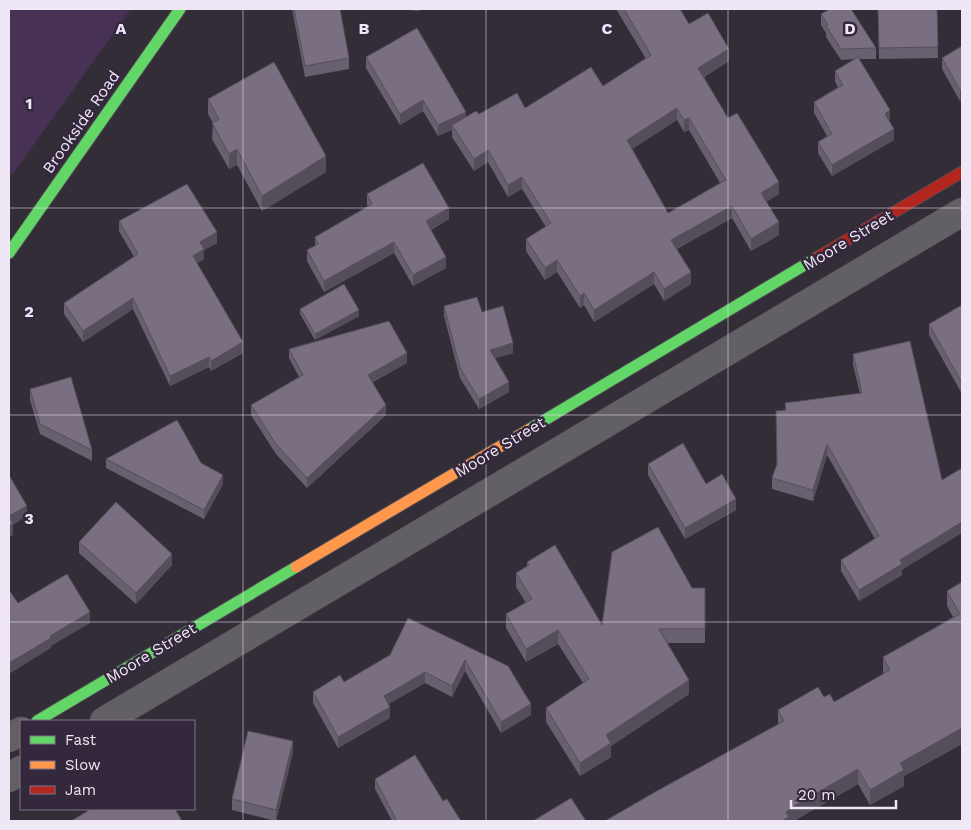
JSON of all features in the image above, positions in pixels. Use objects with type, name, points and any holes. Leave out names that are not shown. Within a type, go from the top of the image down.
[{"type":"street","name":"Brookside Road","points":[[9,253],[180,9]]},
{"type":"street","name":"Moore Street","points":[[39,720],[962,172]]},
{"type":"street","name":"Moore Street","points":[[106,720],[962,212]]},
{"type":"street","points":[[9,738],[20,732]]},
{"type":"street","points":[[9,778],[20,771]]},
{"type":"shaded area","points":[[9,9],[131,9],[12,175],[9,173]]},
{"type":"building","points":[[294,9],[340,9],[349,58],[305,66]]},
{"type":"building","points":[[624,9],[680,9],[689,24],[708,13],[729,49],[698,68],[728,118],[737,113],[779,182],[761,193],[779,222],[751,239],[732,206],[671,240],[691,272],[664,289],[654,272],[594,310],[584,293],[580,296],[557,260],[545,268],[526,239],[551,223],[522,177],[508,185],[488,150],[474,159],[452,125],[476,111],[479,114],[517,93],[525,108],[591,67],[603,86],[651,55]],"holes":[[[677,108],[684,120],[689,118],[726,180],[668,213],[627,140]]]},
{"type":"building","points":[[830,9],[851,9],[876,48],[841,49],[826,26],[828,25],[821,14]]},
{"type":"building","points":[[878,9],[937,9],[938,47],[879,48]]},
{"type":"building","points":[[417,28],[466,112],[438,125],[423,100],[400,114],[366,57]]},
{"type":"building","points":[[962,46],[962,89],[960,90],[942,58]]},
{"type":"building","points":[[858,57],[890,110],[885,114],[894,129],[832,165],[818,142],[832,134],[814,102],[843,85],[835,71]]},
{"type":"building","points":[[274,62],[326,156],[262,196],[237,149],[229,154],[212,123],[219,119],[208,99]]},
{"type":"building","points":[[423,163],[449,208],[426,221],[446,257],[413,275],[394,242],[324,281],[307,250],[318,244],[315,237],[372,204],[367,194]]},
{"type":"building","points":[[187,184],[217,232],[200,242],[204,249],[193,256],[243,342],[211,361],[209,357],[170,376],[133,298],[83,331],[64,303],[138,254],[119,221]]},
{"type":"building","points":[[344,284],[359,310],[315,334],[300,309]]},
{"type":"building","points":[[477,297],[482,312],[503,306],[513,343],[490,350],[509,382],[479,399],[460,368],[444,306]]},
{"type":"building","points":[[962,305],[962,383],[929,324]]},
{"type":"building","points":[[389,321],[407,353],[368,375],[386,405],[307,478],[276,444],[251,405],[303,375],[289,349]]},
{"type":"building","points":[[910,341],[942,480],[962,468],[962,522],[900,560],[902,564],[859,590],[841,560],[879,536],[827,444],[813,490],[772,478],[777,464],[776,411],[786,410],[785,403],[862,393],[853,354]]},
{"type":"building","points":[[71,377],[92,450],[40,424],[30,389]]},
{"type":"building","points":[[177,420],[201,463],[223,475],[204,510],[106,459]]},
{"type":"building","points":[[683,443],[706,484],[722,474],[736,499],[685,528],[648,464]]},
{"type":"building","points":[[9,475],[27,506],[9,516]]},
{"type":"building","points":[[116,502],[172,554],[136,593],[79,542]]},
{"type":"building","points":[[9,516],[13,524],[9,526]]},
{"type":"building","points":[[658,527],[692,588],[705,588],[705,629],[659,629],[689,680],[606,735],[611,743],[580,763],[546,708],[589,679],[558,630],[526,649],[506,614],[532,599],[516,573],[529,565],[527,562],[555,545],[602,625],[612,552]]},
{"type":"building","points":[[67,574],[90,612],[9,663],[9,590],[18,603]]},
{"type":"building","points":[[962,582],[962,728],[900,763],[904,770],[870,790],[858,769],[796,805],[786,812],[789,817],[782,821],[605,821],[784,721],[778,710],[818,687],[824,697],[830,694],[834,702],[890,670],[883,657],[960,614],[947,591]]},
{"type":"building","points":[[408,618],[508,666],[531,704],[501,722],[465,660],[452,686],[425,672],[384,696],[390,707],[338,737],[313,692],[340,675],[344,682],[390,655]]},
{"type":"building","points":[[248,731],[293,741],[276,810],[232,799]]},
{"type":"building","points":[[415,755],[443,801],[447,799],[461,821],[397,821],[375,779]]},
{"type":"building","points":[[571,798],[586,821],[533,821]]},
{"type":"building","points":[[89,810],[176,810],[182,821],[71,821]]},
{"type":"traffic: fast","points":[[9,253],[180,9]]},
{"type":"traffic: fast","points":[[528,430],[818,257]]},
{"type":"traffic: fast","points":[[39,720],[296,567]]},
{"type":"traffic: slow","points":[[296,567],[528,430]]},
{"type":"traffic: jam","points":[[818,257],[962,172]]}]
